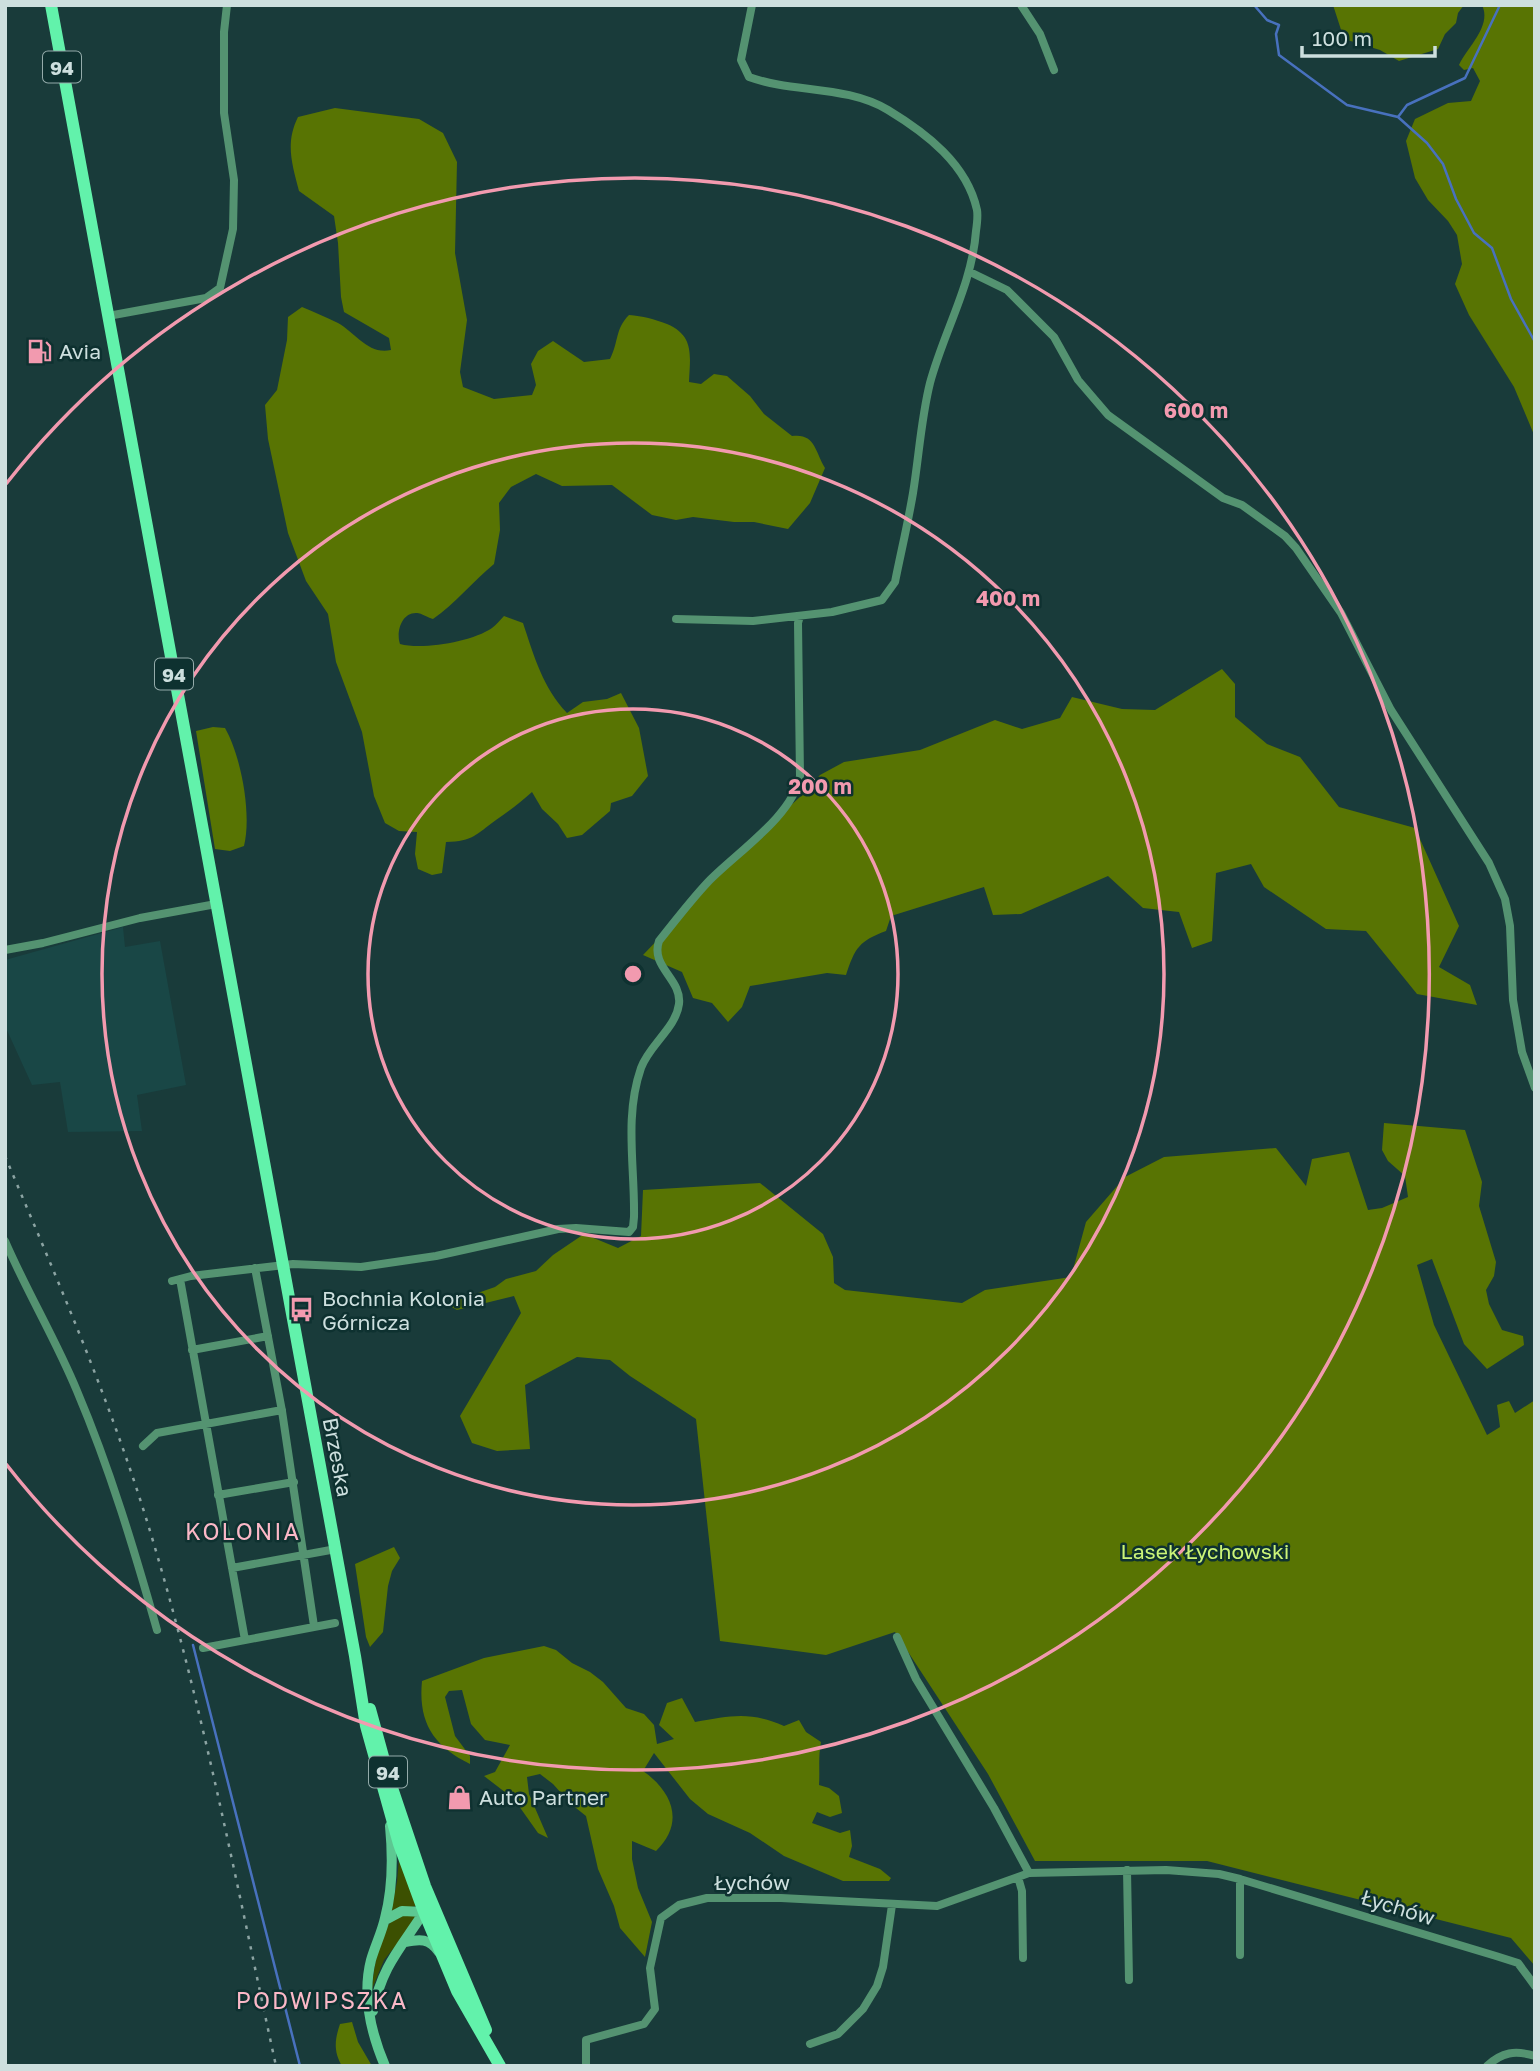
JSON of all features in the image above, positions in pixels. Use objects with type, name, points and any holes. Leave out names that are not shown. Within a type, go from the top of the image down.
[{"type":"main road","name":"94","points":[[51,5],[216,904]]},
{"type":"main road","name":"Brzeska","points":[[216,904],[336,1549],[366,1727],[389,1814],[424,1912]]},
{"type":"main road","name":"Brzeska","points":[[355,1656],[390,1782],[425,1886],[424,1912],[386,1966],[376,1993],[371,2021]]},
{"type":"main road","name":"Brzeska","points":[[386,2066],[379,2052],[371,2021],[367,1985],[371,1962],[385,1920],[393,1874],[389,1814]]},
{"type":"main road","name":"94","points":[[425,1886],[501,2066]]},
{"type":"main road","points":[[385,1920],[402,1911],[424,1912],[444,1935]]},
{"type":"main road","name":"94","points":[[424,1912],[469,2014],[501,2066]]},
{"type":"main road","points":[[405,1942],[421,1939],[431,1942],[442,1955]]},
{"type":"street","points":[[108,316],[206,298],[220,288],[233,229],[234,180],[224,113],[224,32],[228,5]]},
{"type":"street","points":[[676,619],[753,621],[832,612],[874,603],[889,592],[895,582],[913,492],[930,383],[970,272],[977,212],[965,176],[930,137],[885,108],[842,94],[766,83],[749,76],[741,60],[752,5]]},
{"type":"street","points":[[1021,5],[1040,34],[1054,70]]},
{"type":"street","points":[[970,272],[1007,290],[1054,337],[1078,380],[1108,415],[1223,498],[1242,505],[1284,536],[1296,548],[1326,591],[1341,613],[1391,710],[1489,863],[1505,899],[1510,926],[1510,981],[1513,1000],[1522,1052],[1535,1088]]},
{"type":"street","points":[[245,1640],[192,1350],[176,1280],[283,1265],[361,1267],[436,1256],[558,1229],[576,1228],[621,1233],[629,1232],[634,1227],[635,1196],[630,1142],[636,1091],[641,1067],[677,1014],[679,1002],[678,993],[659,963],[657,948],[659,941],[708,883],[768,825],[797,790],[800,776],[800,615]]},
{"type":"street","points":[[5,950],[140,918],[216,904]]},
{"type":"street","points":[[5,1241],[76,1387],[101,1450],[130,1532],[157,1630]]},
{"type":"street","points":[[255,1268],[294,1482],[314,1626]]},
{"type":"street","points":[[192,1350],[268,1336]]},
{"type":"street","points":[[143,1446],[157,1433],[282,1410]]},
{"type":"street","points":[[218,1495],[294,1482]]},
{"type":"street","points":[[232,1568],[336,1549]]},
{"type":"street","points":[[203,1648],[335,1623]]},
{"type":"street","points":[[897,1637],[916,1679],[994,1808],[1029,1873]]},
{"type":"street","points":[[1126,1870],[1129,1980]]},
{"type":"street","name":"Łychów","points":[[586,2066],[586,2040],[644,2024],[655,2010],[650,1968],[661,1918],[679,1905],[707,1898],[781,1898],[937,1906],[1029,1873],[1126,1870],[1198,1872],[1240,1879],[1419,1931],[1518,1964],[1535,1986]]},
{"type":"street","points":[[1018,1877],[1021,1891],[1023,1958]]},
{"type":"street","points":[[1240,1879],[1240,1955]]},
{"type":"street","points":[[810,2044],[838,2034],[870,1998],[883,1967],[892,1905]]},
{"type":"street","points":[[1487,2066],[1501,2055],[1513,2052],[1535,2056]]},
{"type":"shaded area","points":[[123,927],[125,947],[160,941],[186,1085],[137,1095],[142,1131],[68,1132],[60,1082],[32,1085],[5,1026],[5,960]]},
{"type":"green space","points":[[1333,5],[1464,5],[1458,13],[1456,23],[1445,34],[1438,49],[1399,61],[1380,50],[1344,39]]},
{"type":"green space","points":[[1482,5],[1535,5],[1535,437],[1514,387],[1469,315],[1455,284],[1462,264],[1457,235],[1428,200],[1415,178],[1406,141],[1415,119],[1448,103],[1471,101],[1480,81],[1473,68],[1464,70],[1459,65],[1478,36],[1484,21]]},
{"type":"green space","points":[[335,108],[419,119],[443,133],[457,162],[455,253],[467,320],[460,372],[463,387],[494,399],[532,395],[536,385],[531,364],[538,351],[553,341],[584,362],[610,359],[621,325],[629,315],[648,318],[676,329],[687,341],[690,355],[689,382],[701,384],[714,374],[727,376],[750,396],[764,414],[792,436],[810,440],[825,468],[810,503],[788,529],[754,522],[693,517],[676,520],[652,515],[612,485],[562,486],[536,474],[511,487],[499,503],[500,530],[494,564],[433,619],[417,613],[407,616],[399,629],[400,644],[421,646],[460,641],[494,627],[504,616],[523,623],[545,682],[567,713],[583,702],[607,699],[621,693],[639,728],[648,776],[632,796],[611,803],[610,811],[582,835],[567,838],[558,824],[542,809],[532,792],[474,836],[446,842],[442,873],[432,875],[418,869],[415,854],[417,832],[399,831],[385,823],[374,796],[362,732],[336,662],[328,614],[306,581],[288,533],[268,439],[265,405],[277,390],[287,340],[288,317],[302,307],[345,327],[369,346],[383,351],[391,350],[389,338],[344,312],[334,216],[299,191],[294,172],[291,145],[298,117]]},
{"type":"green space","points":[[1222,669],[1235,684],[1235,717],[1267,744],[1300,757],[1339,807],[1415,828],[1459,926],[1439,967],[1470,985],[1477,1005],[1417,994],[1366,931],[1326,929],[1264,887],[1251,864],[1216,873],[1212,941],[1192,948],[1179,912],[1143,908],[1108,876],[1021,914],[993,915],[984,887],[891,916],[886,931],[870,938],[859,947],[846,975],[827,973],[750,986],[742,1007],[728,1022],[712,1003],[693,998],[682,972],[643,955],[752,841],[820,775],[844,762],[920,750],[995,720],[1022,729],[1060,718],[1072,697],[1122,709],[1155,710]]},
{"type":"green space","points":[[213,727],[225,728],[236,754],[244,786],[247,818],[244,846],[230,851],[215,849],[196,731]]},
{"type":"green space","name":"Lasek Łychowski","points":[[1384,1123],[1465,1130],[1482,1182],[1479,1206],[1496,1262],[1494,1276],[1486,1290],[1489,1304],[1502,1330],[1523,1336],[1524,1345],[1487,1369],[1464,1344],[1432,1259],[1417,1265],[1434,1325],[1487,1435],[1500,1427],[1497,1405],[1509,1401],[1515,1413],[1535,1400],[1535,1966],[1511,1938],[1207,1861],[1035,1861],[988,1774],[895,1632],[826,1655],[720,1641],[696,1419],[610,1360],[577,1357],[525,1385],[530,1449],[497,1451],[472,1443],[460,1416],[521,1313],[514,1296],[457,1310],[446,1304],[495,1287],[506,1279],[536,1271],[553,1255],[584,1234],[618,1248],[641,1236],[643,1190],[760,1183],[823,1234],[833,1257],[834,1283],[845,1290],[962,1303],[985,1290],[1071,1277],[1086,1222],[1125,1177],[1164,1157],[1276,1148],[1306,1186],[1312,1159],[1349,1152],[1368,1210],[1382,1208],[1408,1197],[1405,1176],[1388,1161],[1382,1150]]},
{"type":"green space","points":[[394,1547],[400,1558],[392,1571],[388,1586],[383,1632],[370,1647],[366,1637],[355,1564]]},
{"type":"green space","points":[[544,1646],[556,1650],[572,1663],[590,1672],[603,1682],[626,1708],[644,1714],[654,1725],[657,1744],[674,1739],[659,1725],[667,1703],[682,1698],[695,1722],[750,1717],[784,1726],[799,1720],[806,1732],[821,1742],[819,1785],[829,1788],[839,1796],[842,1813],[830,1817],[817,1812],[812,1823],[840,1833],[850,1830],[852,1846],[849,1857],[880,1869],[891,1878],[889,1881],[843,1881],[784,1856],[750,1833],[708,1814],[690,1799],[654,1753],[643,1771],[662,1788],[672,1808],[673,1819],[665,1840],[656,1851],[632,1841],[632,1859],[638,1888],[652,1922],[645,1957],[620,1928],[598,1869],[586,1816],[540,1774],[527,1777],[529,1794],[548,1838],[538,1833],[514,1799],[484,1776],[495,1772],[510,1745],[485,1740],[471,1724],[462,1690],[449,1691],[445,1697],[455,1736],[470,1756],[470,1764],[437,1741],[426,1721],[421,1696],[422,1681],[484,1658]]},
{"type":"green space","points":[[399,1859],[416,1906],[391,1911],[397,1882]]},
{"type":"green space","points":[[416,1914],[414,1923],[384,1960],[372,1989],[377,1954],[386,1928],[396,1918]]},
{"type":"green space","points":[[352,2022],[358,2042],[372,2066],[342,2066],[339,2061],[336,2045],[340,2024]]},
{"type":"waterway","points":[[1254,5],[1267,20],[1279,25],[1276,34],[1279,55],[1347,105],[1398,117],[1427,143],[1443,164],[1456,199],[1474,233],[1492,248],[1511,299],[1535,342]]},
{"type":"waterway","points":[[1398,117],[1407,105],[1465,78],[1500,5]]},
{"type":"waterway","points":[[193,1645],[300,2066]]},
{"type":"railway","points":[[5,1156],[101,1388],[150,1531],[203,1730],[276,2066]]},
{"type":"place","name":"Avia","points":[[39,351]]},
{"type":"place","name":"Bochnia Kolonia Górnicza","points":[[302,1310]]},
{"type":"place","name":"Auto Partner","points":[[459,1797]]},
{"type":"district","name":"KOLONIA","points":[[243,1531]]},
{"type":"district","name":"PODWIPSZKA","points":[[322,2000]]}]
